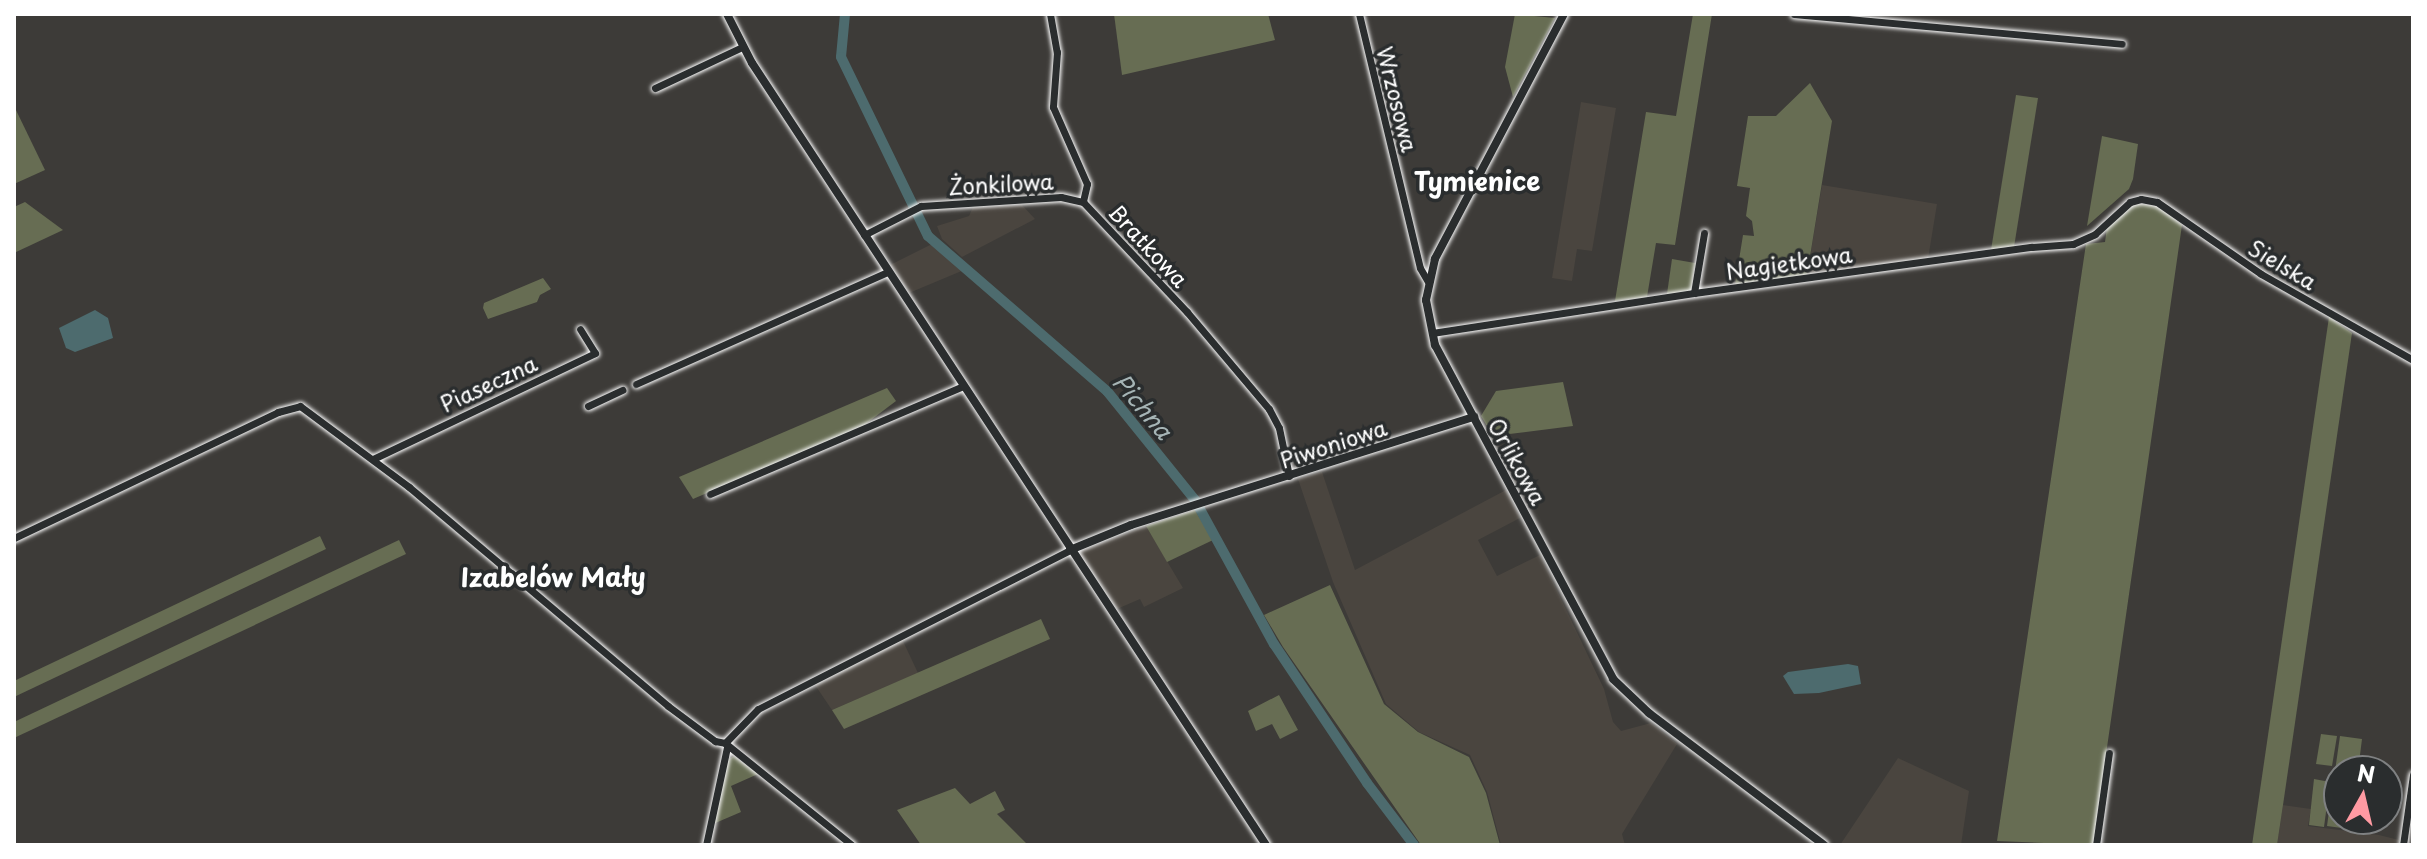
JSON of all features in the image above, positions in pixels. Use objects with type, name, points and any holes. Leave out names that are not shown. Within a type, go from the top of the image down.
[{"type":"street","points":[[727,14],[742,47],[1266,845]]},
{"type":"street","name":"Bratkowa","points":[[1050,14],[1057,52],[1053,107],[1087,184],[1083,202],[1187,312],[1269,409],[1279,428],[1289,476]]},
{"type":"street","name":"Wrzosowa","points":[[1359,14],[1420,268],[1428,282]]},
{"type":"street","name":"Orlikowa","points":[[1564,14],[1441,246],[1428,282],[1426,300],[1432,333],[1605,667],[1623,690],[1824,845]]},
{"type":"street","points":[[1794,14],[2122,44]]},
{"type":"street","points":[[655,88],[742,47]]},
{"type":"street","name":"Żonkilowa","points":[[864,235],[917,208],[1061,197],[1083,202]]},
{"type":"street","name":"Nagietkowa","points":[[1432,333],[1694,293],[2073,244],[2095,234],[2137,199]]},
{"type":"street","name":"Sielska","points":[[2137,199],[2157,202],[2261,274],[2413,360]]},
{"type":"street","points":[[1694,293],[1704,233]]},
{"type":"street","points":[[636,384],[888,272]]},
{"type":"street","name":"Piaseczna","points":[[373,459],[595,353],[580,329]]},
{"type":"street","points":[[710,494],[963,386]]},
{"type":"street","points":[[588,406],[622,390]]},
{"type":"street","points":[[14,538],[292,406],[303,407],[373,459],[668,706],[715,741],[726,745],[852,845]]},
{"type":"street","name":"Piwoniowa","points":[[1070,550],[1131,525],[1474,417]]},
{"type":"street","points":[[706,845],[726,745],[745,719],[770,702],[1070,550]]},
{"type":"street","points":[[2096,845],[2109,753]]},
{"type":"street","points":[[2403,845],[2413,775]]},
{"type":"shaded area","points":[[1581,102],[1616,108],[1592,251],[1577,249],[1572,281],[1552,278]]},
{"type":"shaded area","points":[[1822,185],[1937,204],[1928,259],[1807,275]]},
{"type":"shaded area","points":[[1022,205],[1035,219],[962,257],[942,239],[937,226],[969,216],[973,207]]},
{"type":"shaded area","points":[[934,243],[964,270],[909,293],[890,265]]},
{"type":"shaded area","points":[[1322,472],[1355,570],[1506,490],[1520,518],[1478,540],[1497,576],[1540,555],[1604,689],[1613,722],[1621,731],[1651,723],[1677,744],[1622,834],[1625,845],[1501,845],[1487,792],[1470,755],[1419,732],[1386,704],[1333,582],[1298,479]]},
{"type":"shaded area","points":[[1146,526],[1183,588],[1144,607],[1140,599],[1117,609],[1079,555],[1081,551]]},
{"type":"shaded area","points":[[902,639],[918,673],[832,710],[815,685]]},
{"type":"shaded area","points":[[1898,758],[1969,791],[1961,845],[1840,845]]},
{"type":"shaded area","points":[[2283,805],[2311,809],[2308,826],[2323,828],[2323,835],[2379,835],[2399,840],[2398,845],[2277,845]]},
{"type":"green space","points":[[1114,14],[1268,14],[1275,40],[1122,75]]},
{"type":"green space","points":[[1515,14],[1555,18],[1513,97],[1505,67]]},
{"type":"green space","points":[[1693,14],[1712,14],[1675,245],[1656,243],[1647,297],[1615,301],[1646,112],[1676,116]]},
{"type":"green space","points":[[1810,83],[1832,121],[1807,275],[1735,285],[1743,235],[1754,236],[1752,221],[1746,216],[1750,188],[1737,186],[1748,116],[1776,116]]},
{"type":"green space","points":[[2016,95],[2038,98],[2014,247],[1991,250]]},
{"type":"green space","points":[[14,106],[45,170],[14,184]]},
{"type":"green space","points":[[2102,136],[2138,144],[2133,179],[2129,189],[2087,226]]},
{"type":"green space","points":[[25,202],[63,230],[14,253],[14,207]]},
{"type":"green space","points":[[2133,203],[2157,206],[2182,225],[2093,845],[1997,841],[2086,244],[2105,242],[2107,227]]},
{"type":"green space","points":[[1672,259],[1695,263],[1691,291],[1667,294]]},
{"type":"green space","points":[[543,278],[551,289],[540,295],[537,302],[488,319],[484,303]]},
{"type":"green space","points":[[2329,317],[2352,333],[2277,845],[2252,845]]},
{"type":"green space","points":[[1563,382],[1573,426],[1493,436],[1481,416],[1496,391]]},
{"type":"green space","points":[[887,388],[896,401],[863,426],[693,499],[679,477]]},
{"type":"green space","points":[[1195,510],[1213,540],[1167,562],[1146,526]]},
{"type":"green space","points":[[320,536],[326,549],[14,697],[14,681]]},
{"type":"green space","points":[[399,540],[406,554],[14,738],[14,722]]},
{"type":"green space","points":[[1330,585],[1384,704],[1418,732],[1469,757],[1486,793],[1500,845],[1421,845],[1283,647],[1264,615]]},
{"type":"green space","points":[[1041,619],[1050,639],[844,729],[832,710]]},
{"type":"green space","points":[[1279,695],[1298,730],[1280,739],[1272,724],[1256,731],[1248,711]]},
{"type":"green space","points":[[2321,734],[2337,736],[2334,755],[2323,755],[2323,765],[2316,764]]},
{"type":"green space","points":[[2340,736],[2362,739],[2360,755],[2337,755]]},
{"type":"green space","points":[[734,756],[758,774],[731,786],[741,812],[713,824],[726,761]]},
{"type":"green space","points":[[2314,779],[2323,781],[2323,827],[2309,825]]},
{"type":"green space","points":[[955,788],[970,804],[995,791],[1005,810],[997,814],[1028,845],[921,845],[897,810]]},
{"type":"water","points":[[95,310],[108,318],[113,338],[75,352],[66,348],[59,328]]},
{"type":"water","points":[[1848,664],[1858,666],[1861,684],[1819,693],[1794,694],[1783,676],[1788,672]]},
{"type":"waterway","name":"Pichna","points":[[845,14],[841,57],[928,236],[1107,391],[1195,500],[1274,644],[1367,783],[1414,845]]},
{"type":"district","name":"Tymienice","points":[[1477,181]]},
{"type":"district","name":"Izabelów Mały","points":[[553,577]]}]
